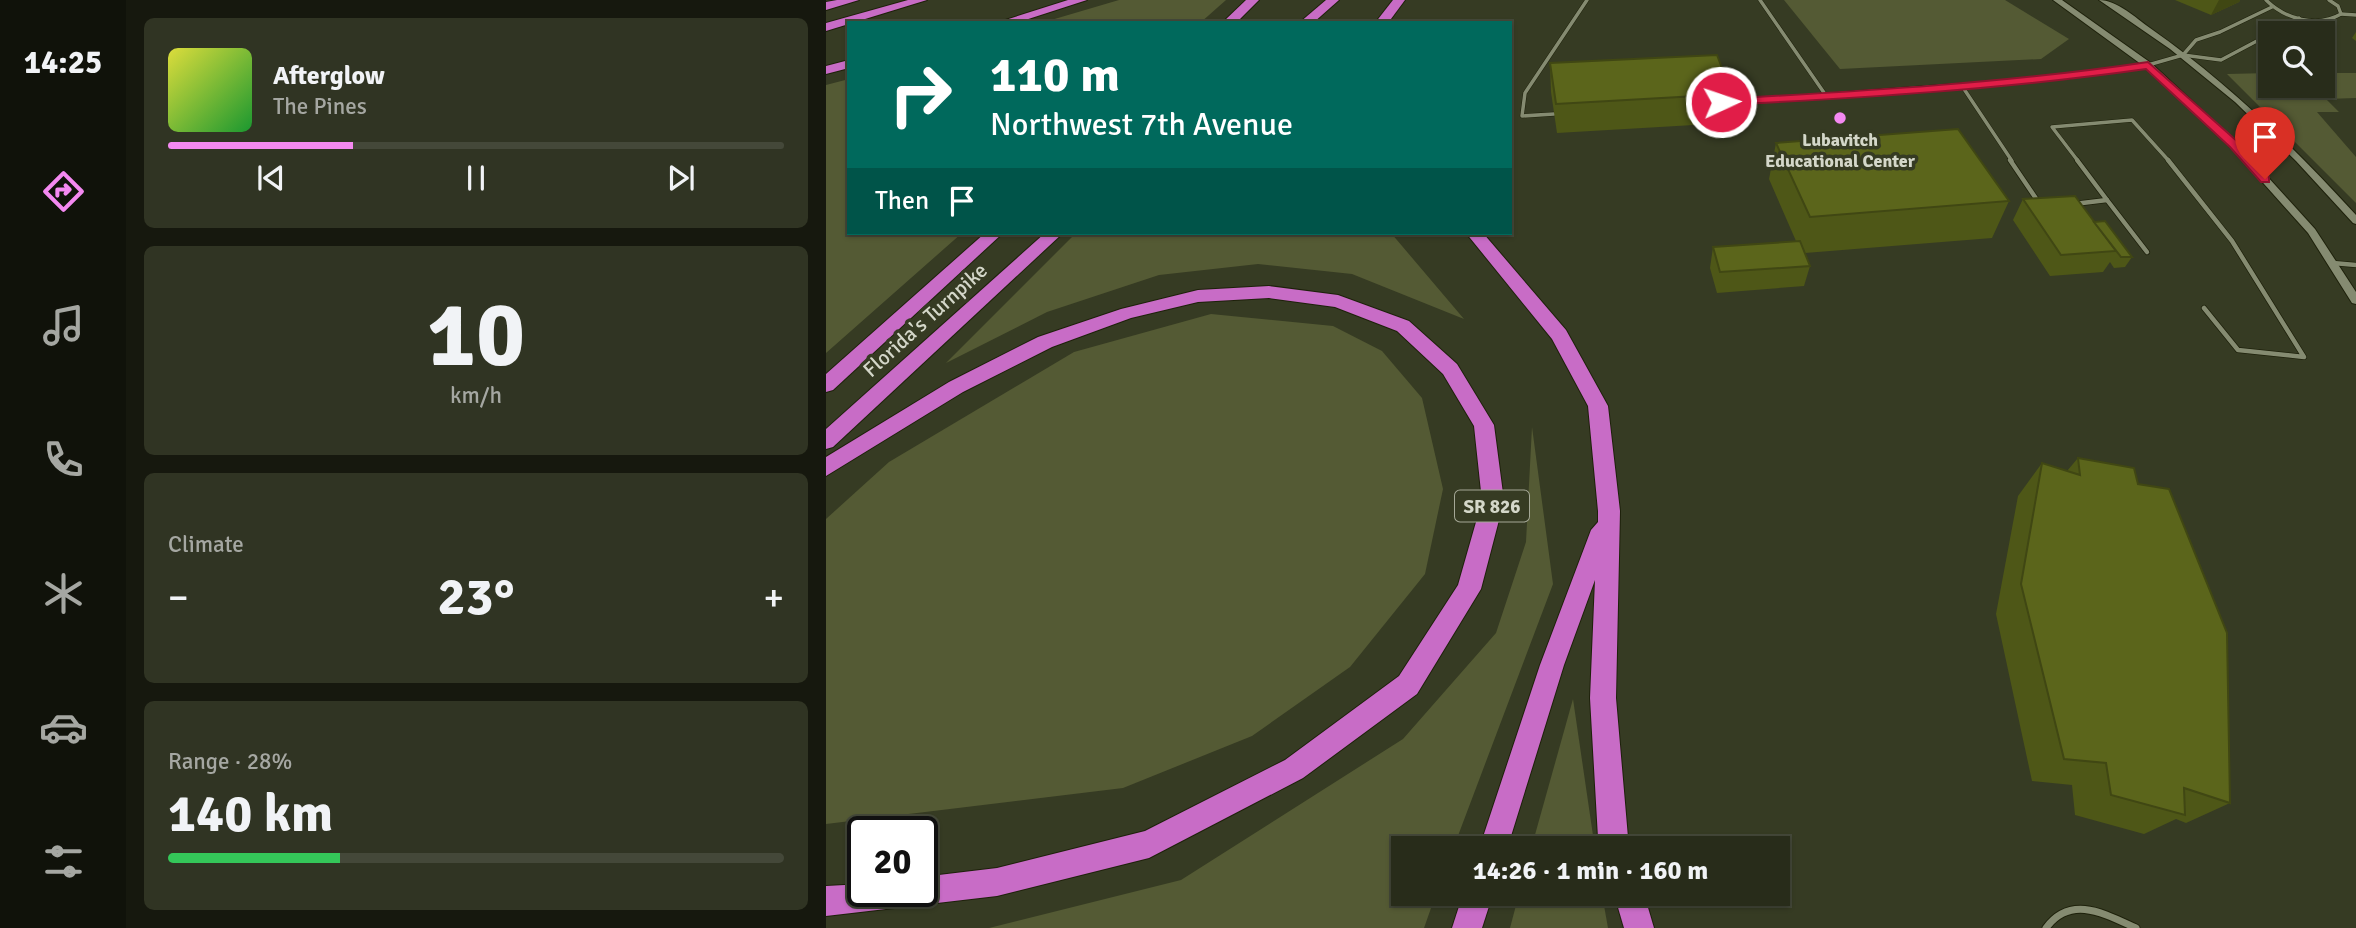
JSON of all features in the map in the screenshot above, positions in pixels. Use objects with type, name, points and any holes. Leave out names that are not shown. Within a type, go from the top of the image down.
[{"type":"highway","points":[[826,6],[853,0]]},
{"type":"highway","points":[[847,21],[921,0]]},
{"type":"highway","points":[[1009,21],[1081,0]]},
{"type":"highway","points":[[1230,21],[1253,0]]},
{"type":"highway","points":[[1307,21],[1333,0]]},
{"type":"highway","points":[[1383,21],[1399,0]]},
{"type":"highway","points":[[826,27],[847,21]]},
{"type":"highway","points":[[826,70],[847,65]]},
{"type":"highway","name":"Florida's Turnpike","points":[[826,385],[993,235]]},
{"type":"highway","name":"Florida's Turnpike","points":[[826,441],[1053,235]]},
{"type":"highway","points":[[1476,235],[1559,335],[1598,406],[1609,511],[1603,698],[1612,836]]},
{"type":"highway","name":"SR 826","points":[[826,468],[956,387],[1045,342],[1127,313],[1198,296],[1269,292],[1338,301],[1403,326],[1450,369],[1484,425],[1493,501],[1469,589],[1408,685],[1294,769],[1149,844],[997,882],[826,901]]},
{"type":"highway","points":[[1497,836],[1552,665],[1609,511]]},
{"type":"highway","points":[[1467,928],[1474,906]]},
{"type":"highway","points":[[1633,906],[1639,928]]},
{"type":"street","points":[[2057,0],[2148,65],[2234,145],[2312,231],[2356,300]]},
{"type":"street","points":[[2103,0],[2183,55],[2264,126],[2356,221]]},
{"type":"lane","points":[[1554,114],[1522,116],[1525,93],[1587,0]]},
{"type":"lane","points":[[1760,0],[1827,97]]},
{"type":"lane","points":[[2266,0],[2272,7],[2299,18],[2331,20],[2341,14],[2356,15]]},
{"type":"lane","points":[[2333,1],[2341,14]]},
{"type":"lane","points":[[2183,55],[2196,40],[2220,32],[2272,7]]},
{"type":"lane","points":[[2293,21],[2299,18]]},
{"type":"lane","points":[[1721,102],[1827,97],[2070,77],[2148,65],[2183,55],[2221,60],[2258,40]]},
{"type":"lane","points":[[1962,86],[2042,208]]},
{"type":"lane","points":[[2147,252],[2052,127],[2132,120],[2168,160],[2232,241],[2304,357],[2238,350],[2204,308]]},
{"type":"lane","points":[[2068,205],[2107,200]]},
{"type":"lane","points":[[2333,263],[2356,265]]},
{"type":"lane","points":[[2046,928],[2058,915],[2070,910],[2092,908],[2136,928]]},
{"type":"green space","points":[[1119,0],[1226,0],[1202,21],[1048,21]]},
{"type":"green space","points":[[1784,0],[2005,0],[2069,39],[2041,59],[1840,69]]},
{"type":"green space","points":[[2258,73],[2258,98],[2335,98],[2335,73],[2356,73],[2356,98],[2326,99],[2339,112],[2317,112],[2356,157],[2356,203],[2227,74]]},
{"type":"green space","points":[[847,80],[847,235],[960,235],[826,353],[826,85]]},
{"type":"green space","points":[[1074,235],[1393,235],[1464,319],[1352,274],[1258,264],[1159,275],[1047,312],[946,363]]},
{"type":"green space","points":[[1211,314],[1333,326],[1382,351],[1422,398],[1443,489],[1425,574],[1350,667],[1252,736],[1123,788],[892,816],[847,816],[847,821],[826,824],[826,519],[889,462],[1074,352]]},
{"type":"green space","points":[[1532,427],[1553,584],[1458,836],[1391,836],[1391,906],[1432,906],[1424,928],[989,928],[1181,880],[1403,739],[1496,633],[1526,542]]},
{"type":"green space","points":[[1573,699],[1593,836],[1535,836]]},
{"type":"green space","points":[[1516,906],[1604,906],[1608,928],[1510,928]]},
{"type":"building","points":[[1717,55],[1732,94],[1556,104],[1550,63]]},
{"type":"building","points":[[1958,129],[2009,201],[1810,217],[1776,143]]},
{"type":"building","points":[[2075,196],[2116,251],[2061,255],[2023,199]]},
{"type":"building","points":[[2105,221],[2132,257],[2121,257],[2094,222]]},
{"type":"building","points":[[1800,241],[1810,266],[1720,272],[1713,247]]},
{"type":"building","points":[[2078,458],[2134,468],[2138,484],[2169,489],[2227,633],[2230,803],[2184,788],[2185,815],[2111,795],[2106,763],[2064,759],[2021,584],[2042,463],[2080,475]]},
{"type":"place","name":"Lubavitch Educational Center","points":[[1840,118]]},
{"type":"route","points":[[1721,102],[1827,97],[2070,77],[2148,65],[2234,145],[2265,179]]}]
